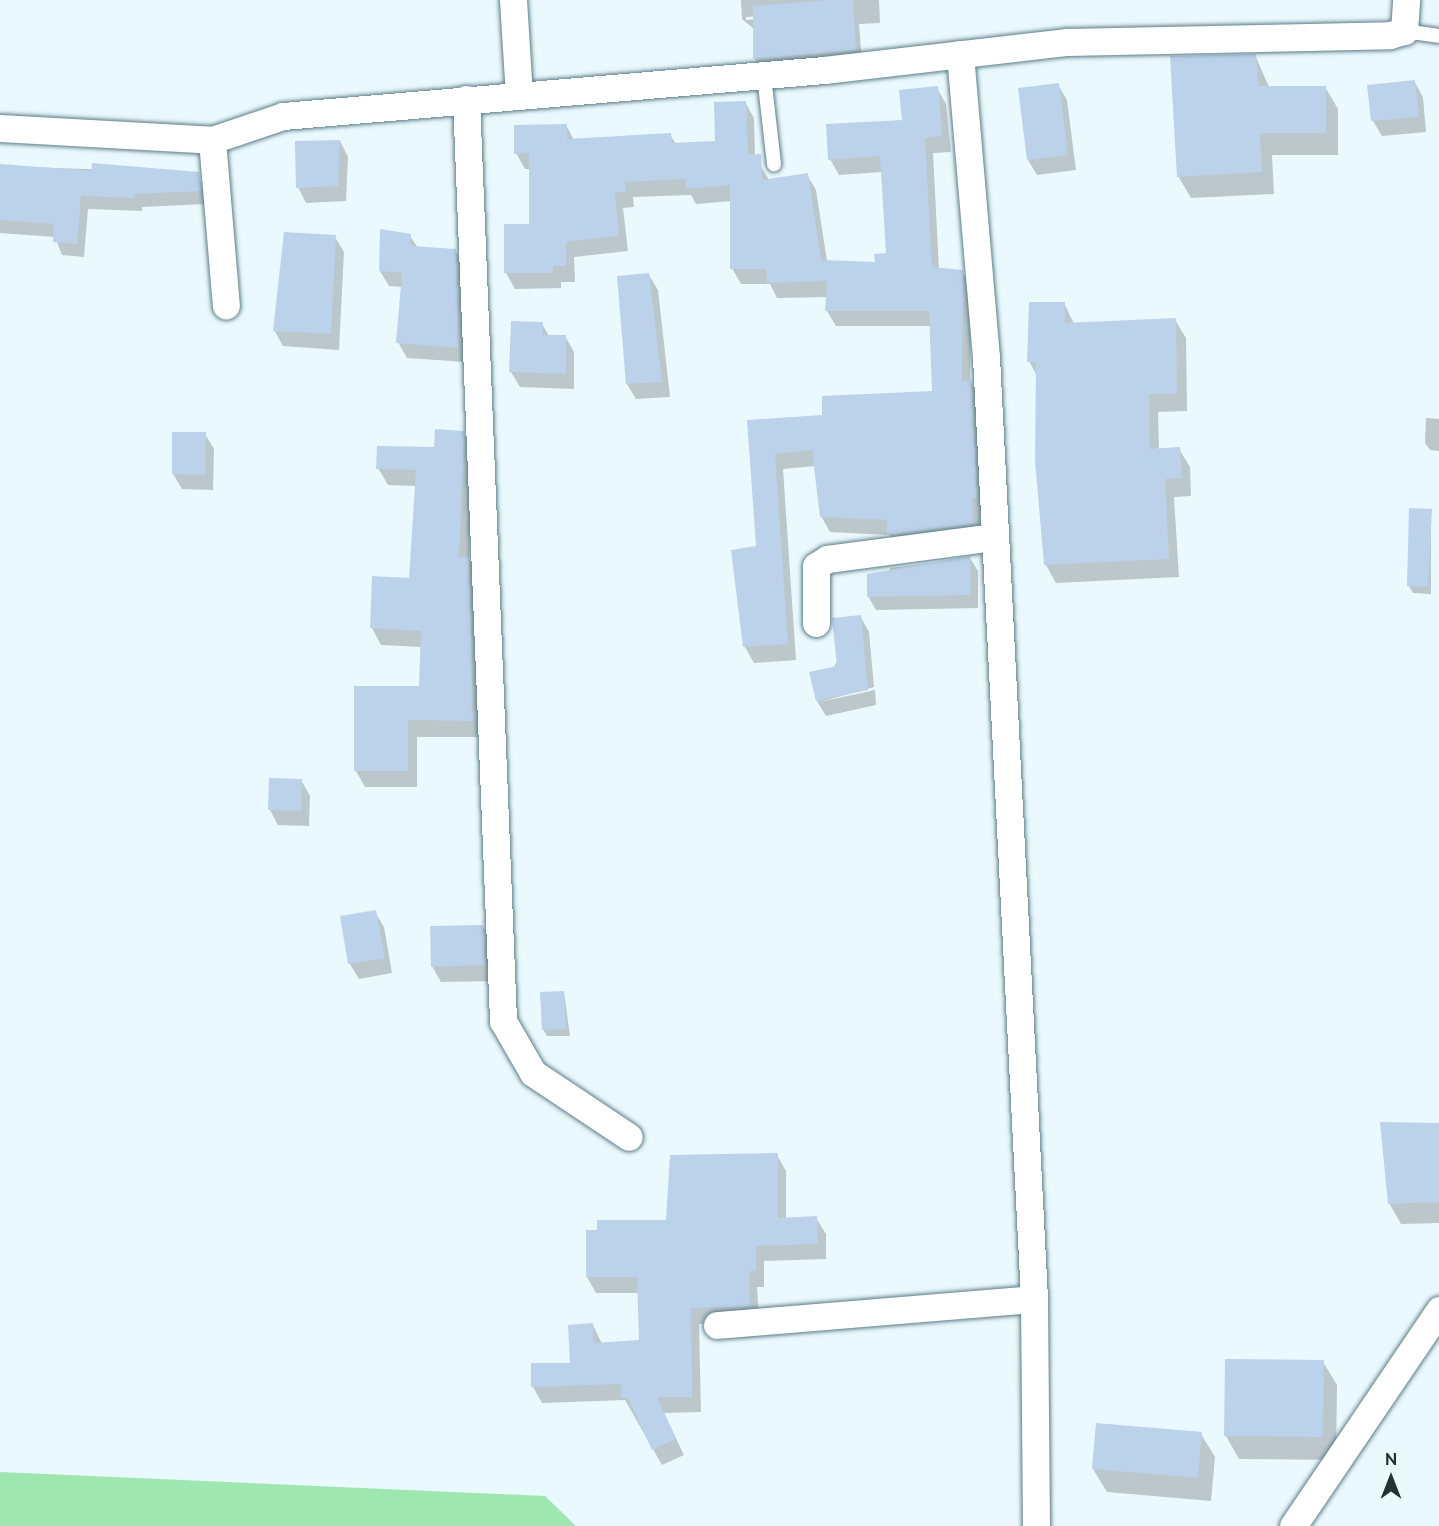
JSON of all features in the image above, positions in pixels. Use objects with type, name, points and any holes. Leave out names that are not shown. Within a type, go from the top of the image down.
[{"type":"street","points":[[513,0],[519,96]]},
{"type":"street","points":[[0,128],[212,140],[282,116],[765,76],[1067,42],[1404,31],[1406,0]]},
{"type":"street","points":[[960,54],[995,537],[1034,1299],[1036,1526]]},
{"type":"street","points":[[466,99],[503,1021],[533,1073],[629,1137]]},
{"type":"street","points":[[212,140],[226,305]]},
{"type":"street","points":[[816,622],[816,566],[827,559],[995,537]]},
{"type":"street","points":[[717,1325],[1034,1299]]},
{"type":"street","points":[[1293,1526],[1439,1310]]},
{"type":"lane","points":[[1404,31],[1439,36]]},
{"type":"lane","points":[[765,76],[774,165]]},
{"type":"green space","points":[[0,1472],[545,1496],[576,1526],[0,1526]]},
{"type":"building","points":[[853,0],[856,50],[753,59],[753,6]]},
{"type":"building","points":[[1256,54],[1258,86],[1326,86],[1326,133],[1260,133],[1262,172],[1177,177],[1170,56]]},
{"type":"building","points":[[1415,80],[1419,117],[1371,121],[1367,85]]},
{"type":"building","points":[[1059,83],[1068,155],[1027,160],[1018,88]]},
{"type":"building","points":[[938,86],[942,136],[925,138],[932,267],[963,270],[962,381],[971,380],[977,498],[972,498],[973,524],[887,535],[887,520],[820,517],[812,450],[775,454],[788,644],[743,647],[731,550],[756,546],[747,420],[822,415],[822,396],[932,391],[929,311],[825,311],[827,281],[767,283],[766,269],[730,269],[730,185],[686,189],[685,179],[625,182],[626,192],[615,192],[619,236],[566,242],[566,266],[553,266],[553,273],[504,273],[504,224],[529,224],[529,153],[514,154],[514,125],[567,124],[567,139],[671,133],[672,143],[715,141],[714,102],[746,101],[748,155],[761,154],[762,180],[808,173],[821,260],[875,262],[874,254],[886,253],[880,156],[828,160],[826,124],[902,120],[899,90]]},
{"type":"building","points":[[340,140],[338,186],[296,188],[295,141]]},
{"type":"building","points":[[92,163],[199,172],[201,191],[135,194],[135,198],[81,196],[77,244],[53,242],[54,224],[0,220],[0,164],[91,171]]},
{"type":"building","points":[[380,229],[411,234],[411,246],[456,249],[458,348],[396,343],[402,273],[379,271]]},
{"type":"building","points":[[284,232],[336,235],[331,334],[273,331]]},
{"type":"building","points":[[649,273],[662,382],[626,384],[617,276]]},
{"type":"building","points":[[1029,302],[1065,302],[1065,323],[1176,318],[1177,394],[1149,394],[1150,449],[1180,447],[1182,478],[1165,479],[1169,559],[1044,565],[1035,460],[1036,362],[1027,362]]},
{"type":"building","points":[[511,321],[543,322],[542,335],[566,335],[566,374],[509,372]]},
{"type":"building","points":[[435,429],[464,431],[459,557],[469,557],[473,721],[408,720],[408,771],[354,771],[354,686],[419,686],[421,631],[370,628],[372,576],[409,578],[416,470],[376,469],[377,446],[434,447]]},
{"type":"building","points":[[172,432],[206,432],[205,475],[172,474]]},
{"type":"building","points":[[1409,508],[1432,509],[1428,587],[1407,586]]},
{"type":"building","points":[[970,556],[971,595],[867,597],[867,574]]},
{"type":"building","points":[[861,615],[868,690],[816,701],[809,672],[837,666],[832,618]]},
{"type":"building","points":[[269,778],[302,779],[301,811],[268,810]]},
{"type":"building","points":[[376,910],[385,958],[348,964],[340,916]]},
{"type":"building","points":[[483,925],[485,965],[431,967],[430,926]]},
{"type":"building","points":[[564,991],[566,1029],[542,1030],[540,992]]},
{"type":"building","points":[[1380,1122],[1439,1123],[1439,1202],[1388,1204]]},
{"type":"building","points":[[778,1153],[778,1218],[817,1216],[818,1244],[756,1246],[756,1271],[749,1271],[750,1306],[691,1308],[692,1397],[657,1397],[676,1439],[652,1450],[628,1398],[621,1398],[621,1384],[531,1387],[531,1363],[570,1363],[568,1325],[593,1323],[594,1343],[639,1340],[637,1277],[586,1277],[586,1230],[597,1230],[597,1220],[666,1220],[670,1155]]},
{"type":"building","points":[[1225,1359],[1324,1360],[1323,1437],[1224,1436]]},
{"type":"building","points":[[1096,1423],[1202,1432],[1198,1478],[1092,1469]]}]
